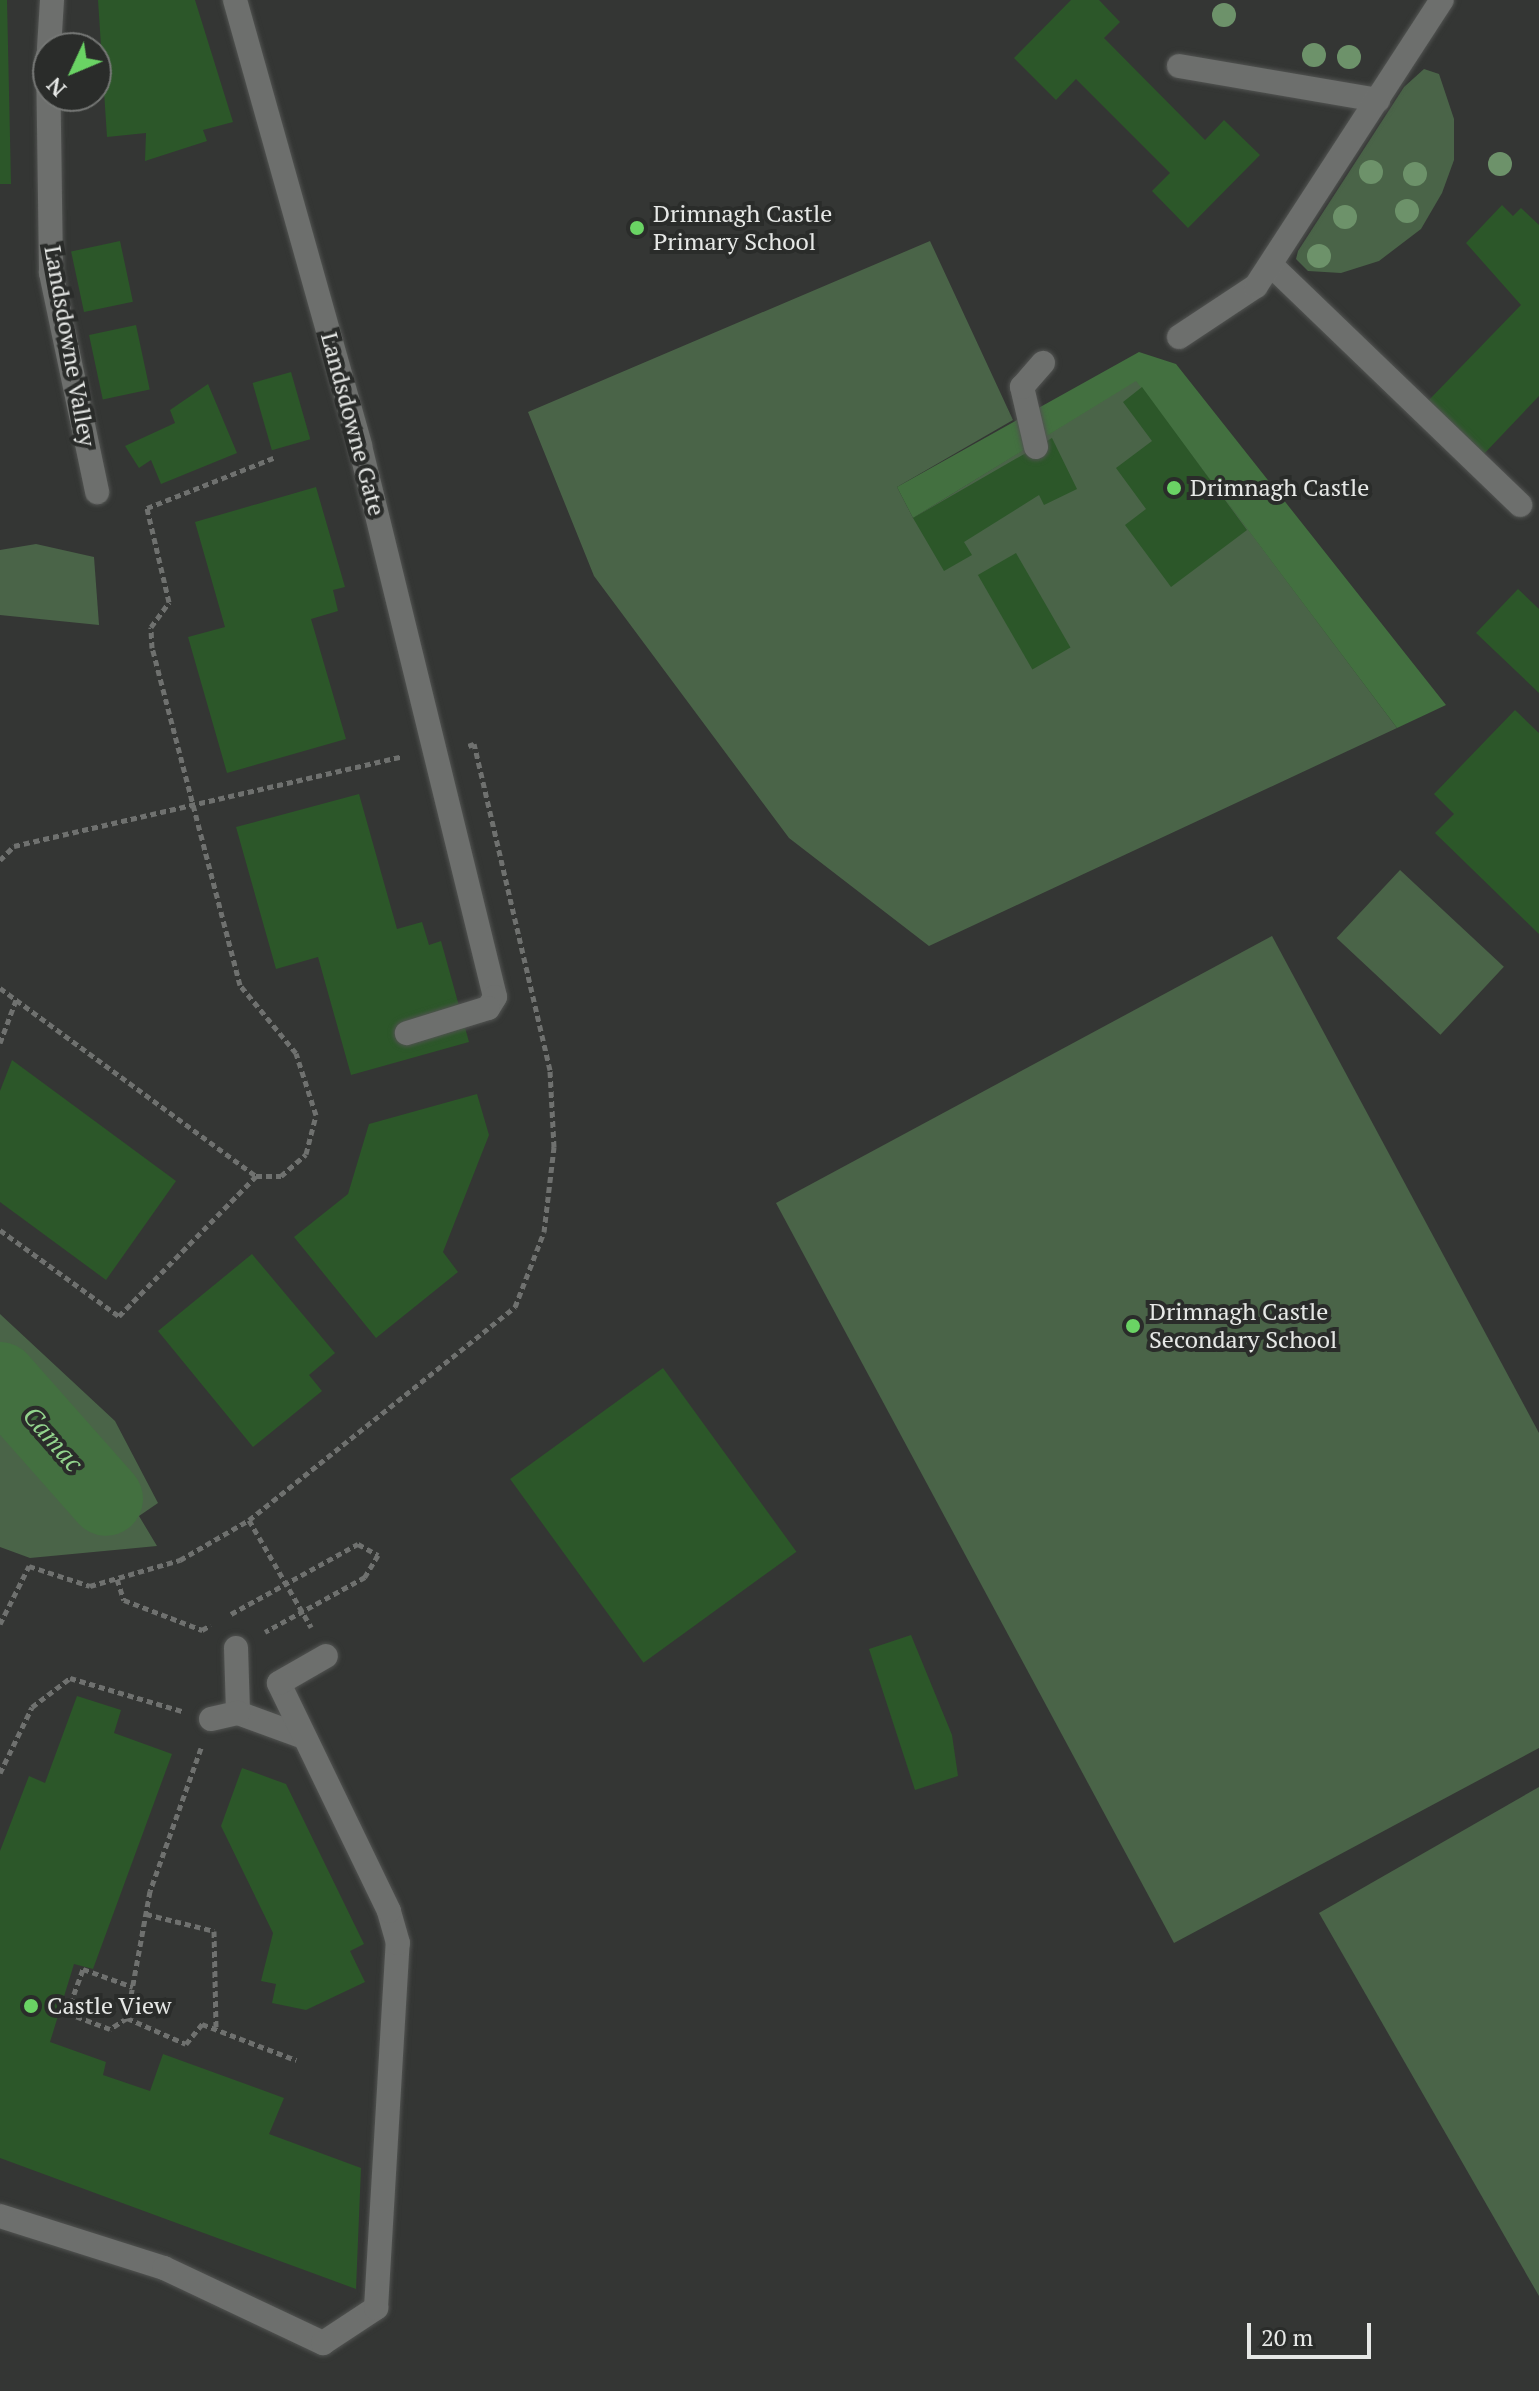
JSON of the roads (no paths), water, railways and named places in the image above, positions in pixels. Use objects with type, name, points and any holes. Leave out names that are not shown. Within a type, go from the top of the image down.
[{"type":"street","points":[[50,32],[52,0]]},
{"type":"street","name":"Landsdowne Gate","points":[[235,0],[464,849],[495,997],[488,1008],[407,1033]]},
{"type":"street","points":[[1179,337],[1240,302],[1271,265],[1442,0]]},
{"type":"street","points":[[1179,66],[1378,100]]},
{"type":"street","name":"Landsdowne Valley","points":[[49,112],[51,273],[97,492]]},
{"type":"street","points":[[1271,265],[1520,505]]},
{"type":"street","points":[[1036,447],[1022,387],[1043,363]]},
{"type":"street","points":[[236,1648],[238,1713]]},
{"type":"street","points":[[0,2216],[164,2268],[323,2343],[376,2308],[398,1943],[389,1911],[279,1683],[326,1656]]},
{"type":"street","points":[[211,1719],[238,1713],[304,1737]]},
{"type":"waterway","name":"Camac","points":[[0,1379],[106,1499]]},
{"type":"place","name":"Drimnagh Castle Primary School","points":[[637,228]]},
{"type":"place","name":"Drimnagh Castle","points":[[1174,488]]},
{"type":"place","name":"Drimnagh Castle Secondary School","points":[[1133,1326]]},
{"type":"place","name":"Castle View","points":[[31,2006]]}]
